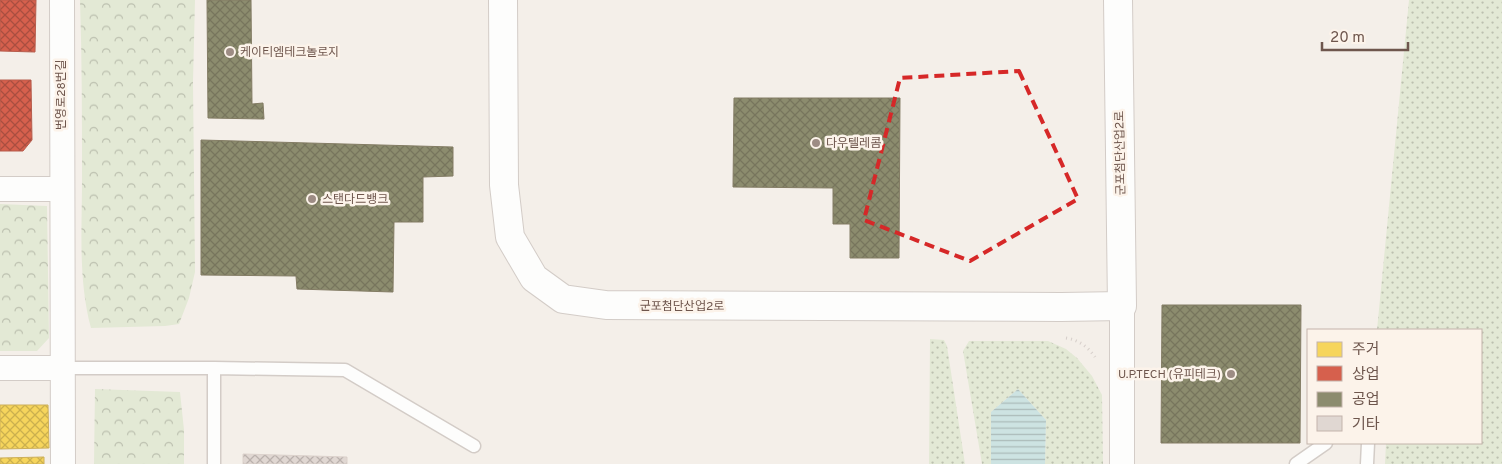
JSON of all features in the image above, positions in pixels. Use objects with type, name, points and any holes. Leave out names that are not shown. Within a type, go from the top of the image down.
[{"type":"street","name":"번영로28번길","points":[[62,0],[62,464]]},
{"type":"street","name":"군포첨단산업2로","points":[[503,0],[504,184],[510,237],[534,278],[564,299],[606,306],[1122,306]]},
{"type":"street","name":"군포첨단산업2로","points":[[1118,0],[1122,464]]},
{"type":"street","points":[[0,189],[61,190]]},
{"type":"street","points":[[0,368],[62,368]]},
{"type":"lane","points":[[62,368],[345,370],[474,446]]},
{"type":"lane","points":[[214,368],[214,464]]},
{"type":"lane","points":[[1296,464],[1325,444]]},
{"type":"lane","points":[[1367,464],[1368,444]]},
{"type":"path","points":[[1061,337],[1070,338],[1086,346],[1100,364]]},
{"type":"highlighted area","points":[[1019,71],[1078,199],[970,261],[864,220],[900,78]]},
{"type":"green space","points":[[80,0],[195,0],[193,82],[195,272],[189,298],[179,324],[91,328],[82,273]]},
{"type":"green space","points":[[1409,0],[1502,0],[1502,464],[1385,464],[1386,444],[1482,444],[1482,329],[1377,329]]},
{"type":"green space","points":[[0,204],[47,206],[49,338],[37,351],[0,351]]},
{"type":"green space","points":[[930,339],[944,340],[947,346],[965,464],[929,464]]},
{"type":"green space","points":[[969,341],[1048,341],[1066,349],[1077,358],[1092,376],[1102,395],[1103,464],[1045,464],[1046,420],[1018,389],[991,412],[991,464],[982,464],[963,351]]},
{"type":"green space","points":[[95,389],[180,392],[184,430],[184,464],[94,464]]},
{"type":"shaded area","points":[[1018,389],[1046,420],[1045,464],[991,464],[991,412]]},
{"type":"building: 주거","points":[[0,405],[48,405],[49,448],[0,449]]},
{"type":"building: 주거","points":[[44,457],[44,464],[0,464],[0,458]]},
{"type":"building: 상업","points":[[0,0],[36,0],[35,52],[0,51]]},
{"type":"building: 상업","points":[[0,80],[31,80],[32,140],[23,151],[0,151]]},
{"type":"building: 공업","name":"케이티엠테크놀로지","points":[[207,0],[251,0],[252,104],[263,103],[264,119],[208,118]]},
{"type":"building: 공업","name":"다우텔레콤","points":[[734,98],[900,98],[899,258],[850,258],[850,224],[833,224],[833,188],[733,187]]},
{"type":"building: 공업","name":"스탠다드뱅크","points":[[201,140],[453,147],[453,176],[423,177],[423,222],[394,222],[393,292],[297,289],[296,276],[201,275]]},
{"type":"building: 공업","name":"U.P.TECH (유피테크)","points":[[1162,305],[1301,305],[1300,443],[1161,443]]},
{"type":"building: 기타","points":[[243,454],[347,457],[347,464],[243,464]]},
{"type":"place","name":"케이티엠테크놀로지","points":[[230,52]]},
{"type":"place","name":"다우텔레콤","points":[[816,143]]},
{"type":"place","name":"스탠다드뱅크","points":[[312,199]]},
{"type":"place","name":"U.P.TECH (유피테크)","points":[[1231,374]]}]
